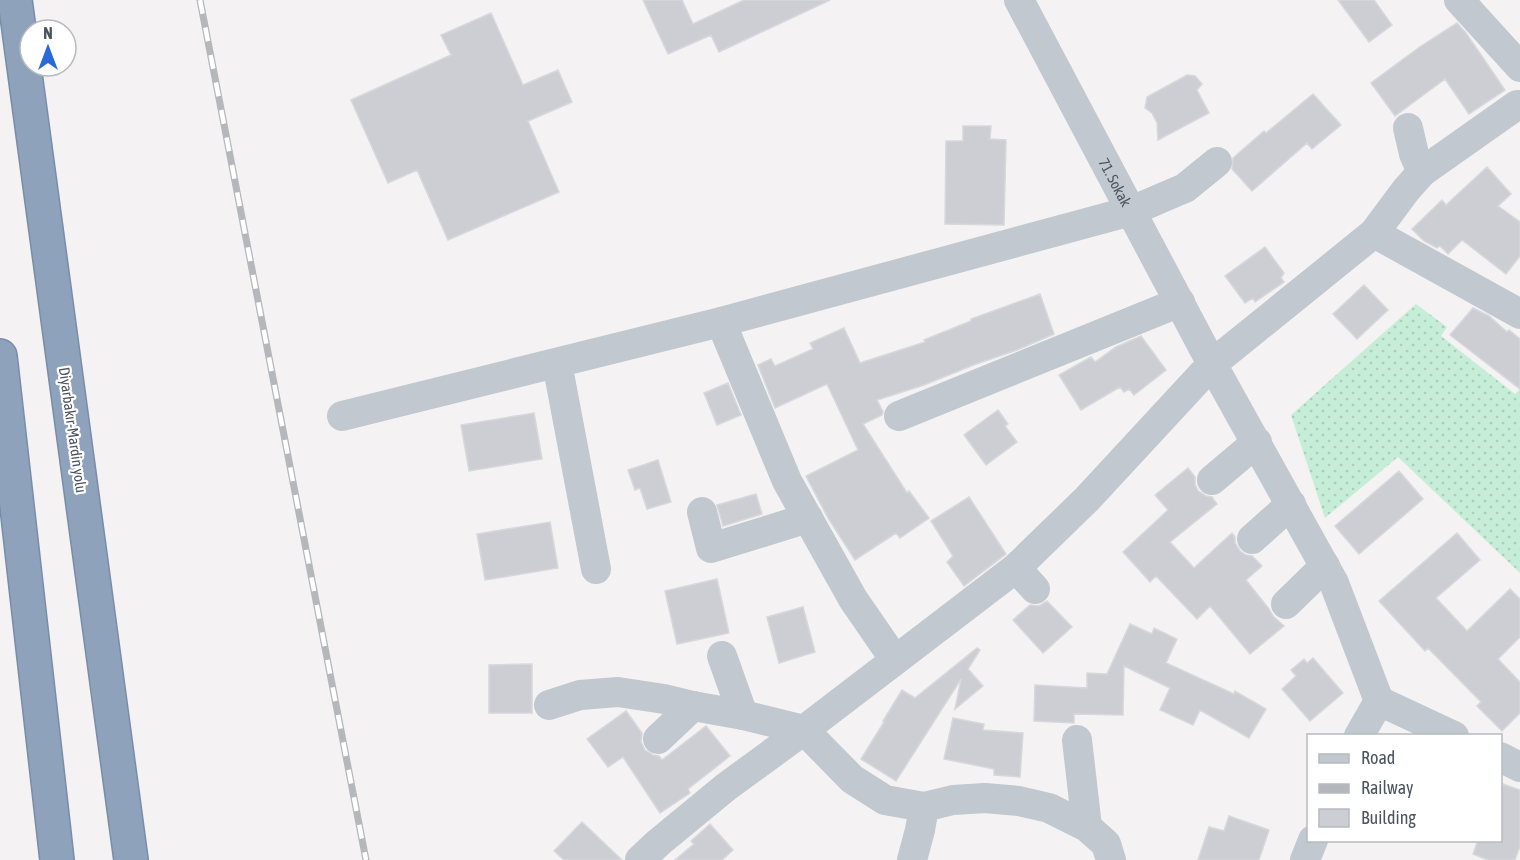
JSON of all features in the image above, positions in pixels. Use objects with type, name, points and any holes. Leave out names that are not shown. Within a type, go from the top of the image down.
[{"type":"highway","name":"Diyarbakır-Mardin yolu","points":[[15,0],[131,860]]},
{"type":"highway","points":[[0,356],[57,860]]},
{"type":"street","name":"71. Sokak","points":[[1019,0],[1212,364],[1334,583],[1380,700]]},
{"type":"street","points":[[1459,0],[1520,67]]},
{"type":"street","points":[[640,860],[726,787],[895,660],[1026,579],[1087,499],[1212,364],[1374,233],[1422,172],[1520,105]]},
{"type":"street","points":[[1408,128],[1414,154],[1422,172]]},
{"type":"street","points":[[342,416],[721,322],[1131,211],[1185,188],[1217,162]]},
{"type":"street","points":[[1374,233],[1520,314]]},
{"type":"street","points":[[899,416],[1180,302]]},
{"type":"street","points":[[721,322],[787,481],[853,599],[895,660]]},
{"type":"street","points":[[557,363],[596,569]]},
{"type":"street","points":[[1212,480],[1257,442]]},
{"type":"street","points":[[1252,539],[1291,504]]},
{"type":"street","points":[[702,512],[711,548],[807,518]]},
{"type":"street","points":[[1286,604],[1325,566]]},
{"type":"street","points":[[722,656],[742,715]]},
{"type":"street","points":[[549,705],[580,695],[618,692],[664,699],[804,730],[852,779],[885,800],[924,807],[953,800],[985,798],[1019,801],[1049,808],[1088,826],[1106,844],[1111,860]]},
{"type":"street","points":[[1360,734],[1380,700],[1452,734]]},
{"type":"street","points":[[658,739],[693,706]]},
{"type":"street","points":[[1077,740],[1088,826]]},
{"type":"street","points":[[1502,758],[1520,766]]},
{"type":"street","points":[[912,860],[924,807]]},
{"type":"street","points":[[1305,860],[1312,842]]},
{"type":"green space","points":[[1416,304],[1447,327],[1441,336],[1515,394],[1520,389],[1520,573],[1398,457],[1325,518],[1291,415]]},
{"type":"building","points":[[643,0],[682,0],[693,24],[744,0],[830,0],[719,52],[711,35],[668,54]]},
{"type":"building","points":[[1338,0],[1374,0],[1392,25],[1369,42]]},
{"type":"building","points":[[491,13],[523,85],[558,70],[572,102],[528,121],[559,192],[448,240],[417,170],[388,183],[351,100],[451,55],[441,35]]},
{"type":"building","points":[[1457,23],[1505,90],[1469,114],[1445,79],[1395,116],[1371,83]]},
{"type":"building","points":[[1187,75],[1195,76],[1202,84],[1197,90],[1209,113],[1158,140],[1157,123],[1152,113],[1145,108],[1147,97]]},
{"type":"building","points":[[1313,94],[1341,125],[1312,149],[1307,143],[1252,191],[1232,169],[1233,158]]},
{"type":"building","points":[[963,126],[991,126],[990,139],[1006,140],[1004,225],[945,224],[946,141],[963,141]]},
{"type":"building","points":[[1487,167],[1511,194],[1498,206],[1520,222],[1520,256],[1506,274],[1462,240],[1448,254],[1440,246],[1437,248],[1424,241],[1412,229],[1442,200],[1446,205]]},
{"type":"building","points":[[1265,247],[1284,273],[1281,278],[1284,282],[1255,302],[1253,298],[1245,303],[1225,276]]},
{"type":"building","points":[[1364,285],[1388,310],[1357,339],[1333,314]]},
{"type":"building","points":[[1040,294],[1054,334],[924,385],[877,400],[883,412],[882,415],[863,424],[907,493],[909,491],[929,518],[900,538],[896,533],[855,560],[828,518],[806,476],[858,450],[827,384],[775,408],[758,365],[771,359],[775,366],[813,349],[810,343],[844,328],[860,363],[925,342],[924,340],[971,321],[971,319]]},
{"type":"building","points":[[1473,308],[1489,316],[1507,332],[1509,330],[1520,339],[1520,389],[1450,335]]},
{"type":"building","points":[[1141,336],[1166,370],[1134,395],[1129,389],[1124,392],[1120,387],[1081,410],[1059,375],[1091,357],[1095,362],[1116,347]]},
{"type":"building","points":[[728,383],[741,415],[717,425],[704,393]]},
{"type":"building","points":[[998,410],[1008,424],[1005,426],[1017,442],[986,465],[964,435]]},
{"type":"building","points":[[534,413],[542,459],[469,471],[461,425]]},
{"type":"building","points":[[658,460],[671,502],[647,509],[640,488],[635,490],[628,470]]},
{"type":"building","points":[[1188,468],[1195,477],[1198,491],[1212,497],[1217,504],[1170,542],[1194,568],[1232,533],[1240,551],[1252,556],[1262,566],[1246,580],[1273,616],[1284,626],[1250,654],[1210,606],[1197,619],[1156,576],[1150,582],[1123,552],[1168,510],[1155,495]]},
{"type":"building","points":[[1399,471],[1423,499],[1359,554],[1335,526]]},
{"type":"building","points":[[756,494],[762,514],[723,526],[717,505]]},
{"type":"building","points":[[969,497],[1006,554],[964,586],[947,562],[953,556],[931,521]]},
{"type":"building","points":[[550,522],[558,568],[485,580],[477,534]]},
{"type":"building","points":[[1457,533],[1480,560],[1436,598],[1467,631],[1510,589],[1520,599],[1520,637],[1498,659],[1520,682],[1520,713],[1502,731],[1477,706],[1481,702],[1428,648],[1425,651],[1379,601]]},
{"type":"building","points":[[717,579],[729,633],[677,644],[665,591]]},
{"type":"building","points":[[1047,601],[1072,627],[1043,653],[1013,620],[1030,605],[1039,606]]},
{"type":"building","points":[[803,607],[815,652],[779,663],[767,617]]},
{"type":"building","points":[[1130,624],[1152,634],[1154,628],[1177,639],[1166,663],[1234,694],[1235,691],[1266,709],[1249,738],[1200,710],[1193,725],[1160,710],[1170,688],[1124,666],[1123,715],[1074,714],[1074,723],[1034,721],[1035,685],[1087,688],[1087,673],[1107,674]]},
{"type":"building","points":[[977,648],[980,650],[968,669],[983,686],[955,709],[961,679],[896,781],[861,759],[902,690],[915,698]]},
{"type":"building","points":[[1313,658],[1343,693],[1310,721],[1282,689],[1296,676],[1291,670],[1304,659],[1307,663]]},
{"type":"building","points":[[532,664],[532,713],[489,713],[489,665]]},
{"type":"building","points":[[626,711],[642,733],[641,742],[645,750],[659,756],[662,760],[706,726],[730,756],[688,789],[690,793],[660,813],[623,757],[608,767],[587,739]]},
{"type":"building","points":[[953,718],[984,724],[983,730],[1023,733],[1020,777],[994,775],[994,769],[944,759]]},
{"type":"building","points":[[1502,784],[1520,790],[1520,846],[1515,860],[1488,860],[1473,854],[1477,842],[1502,842]]},
{"type":"building","points":[[1229,816],[1269,830],[1259,860],[1198,860],[1209,827],[1224,831]]},
{"type":"building","points":[[582,822],[622,860],[564,860],[554,851]]},
{"type":"building","points":[[710,824],[733,850],[722,860],[675,860],[694,844],[691,841]]},
{"type":"railway","points":[[200,0],[366,860]]}]
